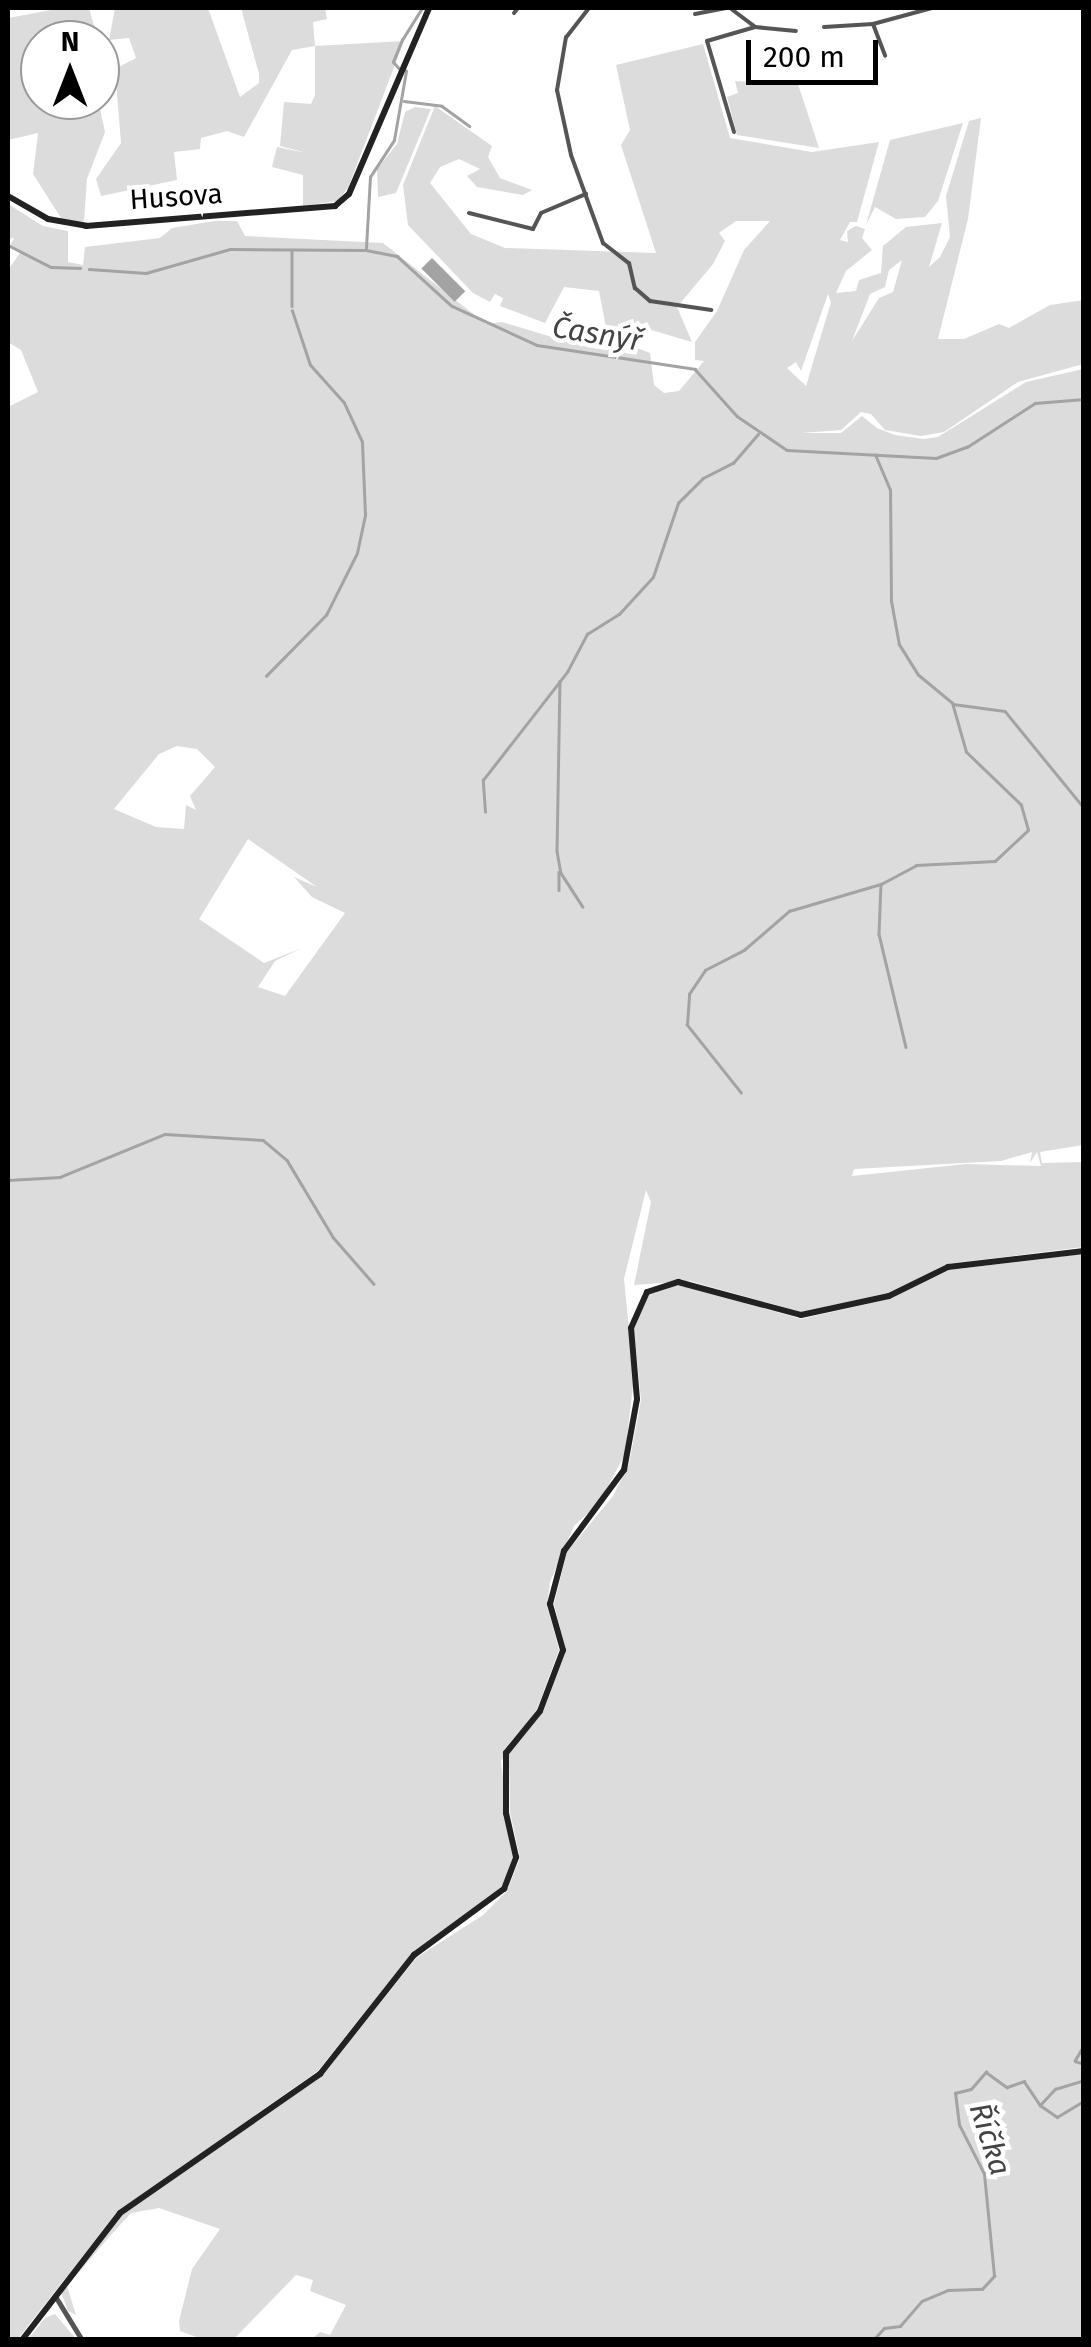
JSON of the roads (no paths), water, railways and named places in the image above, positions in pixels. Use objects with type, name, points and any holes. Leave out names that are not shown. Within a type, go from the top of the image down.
[{"type":"main road","name":"Husova","points":[[8,196],[48,219],[86,226],[329,208],[349,194],[429,8]]},
{"type":"main road","points":[[22,2340],[120,2213],[320,2074],[414,1956],[481,1912],[504,1889],[516,1858],[504,1761],[540,1711],[562,1650],[550,1604],[564,1551],[611,1494],[626,1463],[637,1399],[631,1328],[647,1292],[684,1282],[801,1315],[889,1296],[948,1267],[1084,1251]]},
{"type":"street","points":[[589,8],[561,49],[557,90],[603,242],[629,263],[635,288],[660,305],[678,301],[711,310]]},
{"type":"street","points":[[696,14],[729,8],[755,28]]},
{"type":"street","points":[[824,28],[873,24],[932,8]]},
{"type":"street","points":[[873,24],[885,56]]},
{"type":"street","points":[[734,132],[707,42],[755,28],[796,30]]},
{"type":"street","points":[[469,213],[533,229],[541,213],[586,194]]},
{"type":"street","points":[[54,2294],[82,2340]]},
{"type":"waterway","points":[[399,69],[393,62],[422,8]]},
{"type":"waterway","points":[[366,248],[370,177],[394,140],[406,71]]},
{"type":"waterway","points":[[404,101],[442,106],[470,126]]},
{"type":"waterway","name":"Časnýř","points":[[8,245],[51,267],[80,268]]},
{"type":"waterway","name":"Časnýř","points":[[89,269],[146,273],[230,249],[366,250],[397,256],[452,306],[537,345],[695,369],[737,416],[787,450],[936,458],[967,447],[1035,403],[1084,399]]},
{"type":"waterway","points":[[292,252],[292,306]]},
{"type":"waterway","points":[[266,676],[326,615],[357,553],[365,515],[362,442],[344,403],[310,365],[292,311]]},
{"type":"waterway","points":[[485,812],[483,780],[567,672],[587,634],[619,614],[653,577],[678,503],[703,478],[733,463],[758,434]]},
{"type":"waterway","points":[[741,1093],[687,1025],[689,994],[705,970],[744,950],[789,911],[881,884],[916,865],[995,861],[1028,830],[1021,805],[966,752],[952,703],[918,675],[899,645],[891,601],[890,490],[875,455]]},
{"type":"waterway","points":[[560,681],[557,851],[561,873],[583,907]]},
{"type":"waterway","points":[[953,704],[1005,711],[1084,808]]},
{"type":"waterway","points":[[559,872],[559,890]]},
{"type":"waterway","points":[[881,884],[879,934],[906,1047]]},
{"type":"waterway","points":[[8,1180],[60,1177],[165,1134],[263,1140],[287,1160],[333,1237],[374,1284]]},
{"type":"waterway","name":"Říčka","points":[[1084,2046],[1075,2061],[1084,2064]]},
{"type":"waterway","name":"Říčka","points":[[873,2340],[884,2328],[900,2326],[922,2301],[948,2290],[982,2289],[994,2276],[984,2174],[959,2125],[955,2093],[971,2089],[986,2072],[1007,2087],[1024,2081],[1040,2105],[1055,2089],[1084,2080]]},
{"type":"waterway","points":[[1040,2105],[1057,2117],[1084,2101]]}]
